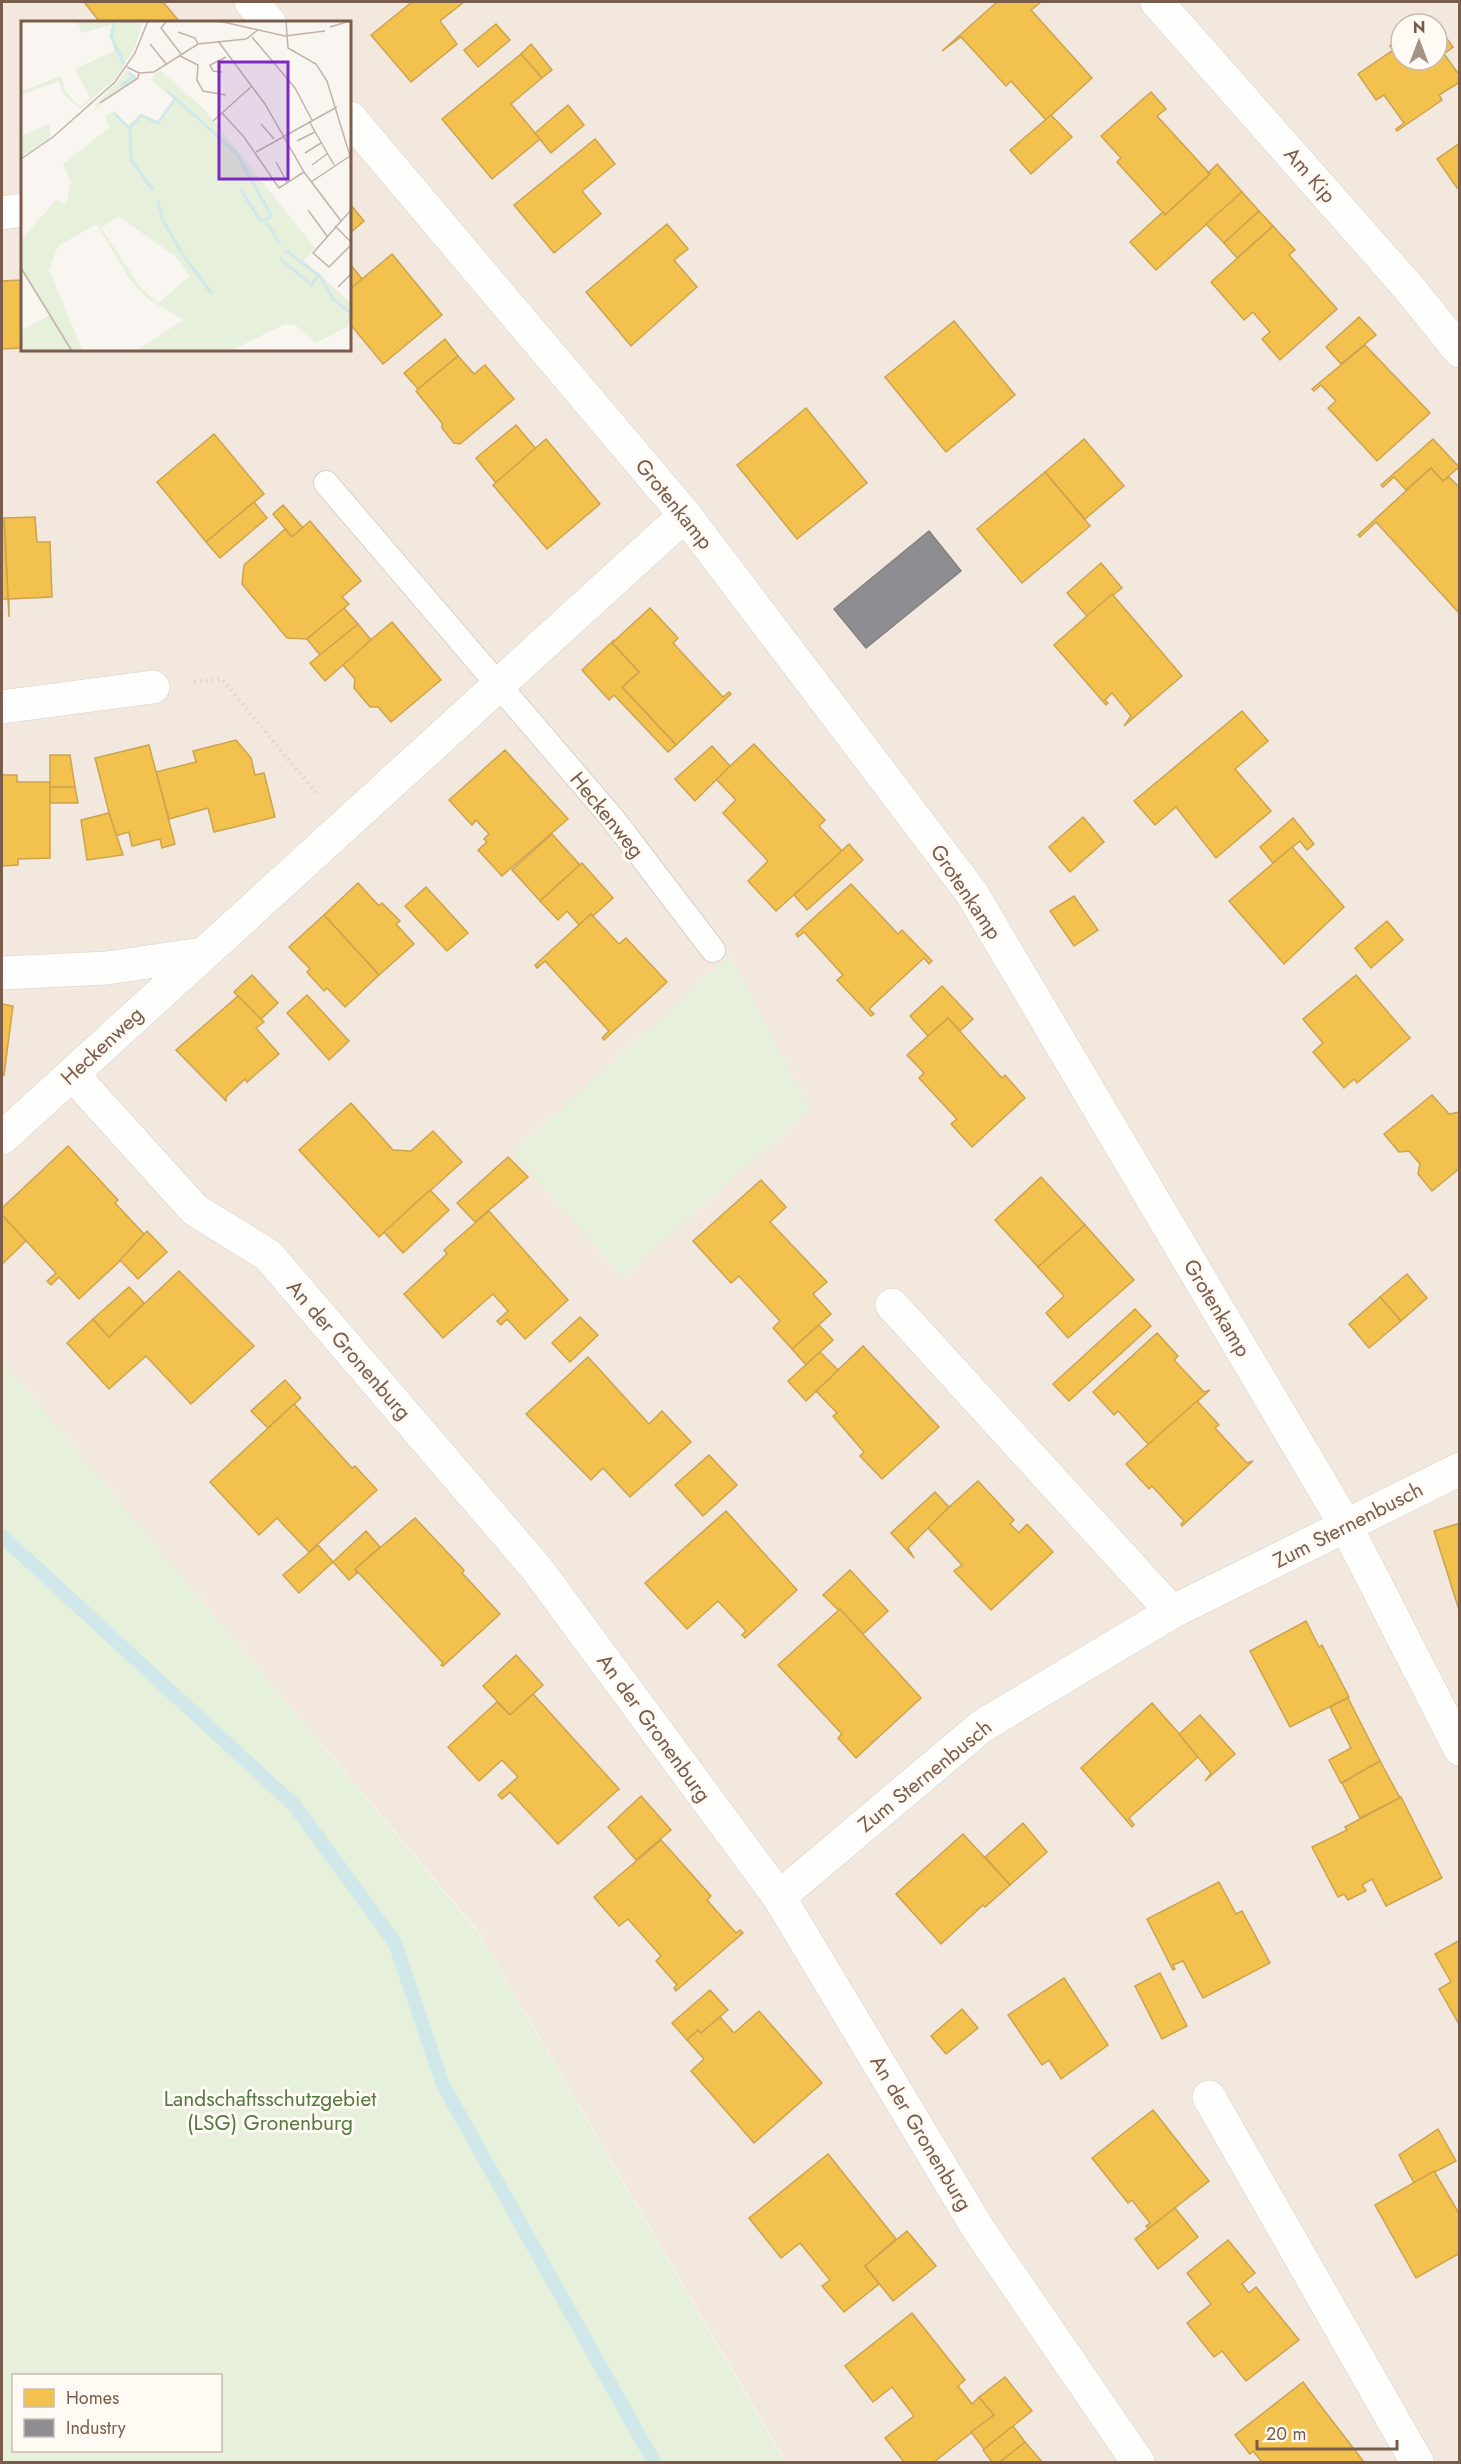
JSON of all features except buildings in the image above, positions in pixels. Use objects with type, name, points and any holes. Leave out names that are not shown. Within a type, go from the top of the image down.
[{"type":"street","points":[[251,2],[267,21]]},
{"type":"street","name":"Am Kip","points":[[1157,2],[1409,288],[1460,351]]},
{"type":"street","name":"Grotenkamp","points":[[351,119],[685,515],[971,892],[1346,1526],[1460,1749]]},
{"type":"street","points":[[2,213],[21,210]]},
{"type":"street","name":"Heckenweg","points":[[2,1138],[201,954],[345,827],[497,685],[685,515]]},
{"type":"street","points":[[2,707],[153,687]]},
{"type":"street","points":[[2,973],[107,968],[201,954]]},
{"type":"street","name":"An der Gronenburg","points":[[72,1074],[195,1210],[268,1255],[537,1569],[779,1897],[979,2230],[1138,2463]]},
{"type":"street","points":[[892,1305],[1172,1612]]},
{"type":"street","name":"Zum Sternenbusch","points":[[779,1897],[982,1726],[1172,1612],[1460,1469]]},
{"type":"street","points":[[1209,2097],[1417,2463]]},
{"type":"lane","name":"Heckenweg","points":[[326,483],[613,819],[712,950]]},
{"type":"path","points":[[153,687],[222,679],[345,827]]},
{"type":"shaded area","points":[[2,2],[1459,2],[1459,2462],[786,2462],[478,1931],[2,1361]]},
{"type":"green space","points":[[730,955],[810,1109],[623,1278],[513,1152]]},
{"type":"green space","name":"Landschaftsschutzgebiet (LSG) Gronenburg","points":[[2,1360],[479,1934],[785,2462],[2,2462]]},
{"type":"waterway","points":[[2,1536],[295,1806],[395,1943],[443,2085],[654,2462]]}]
